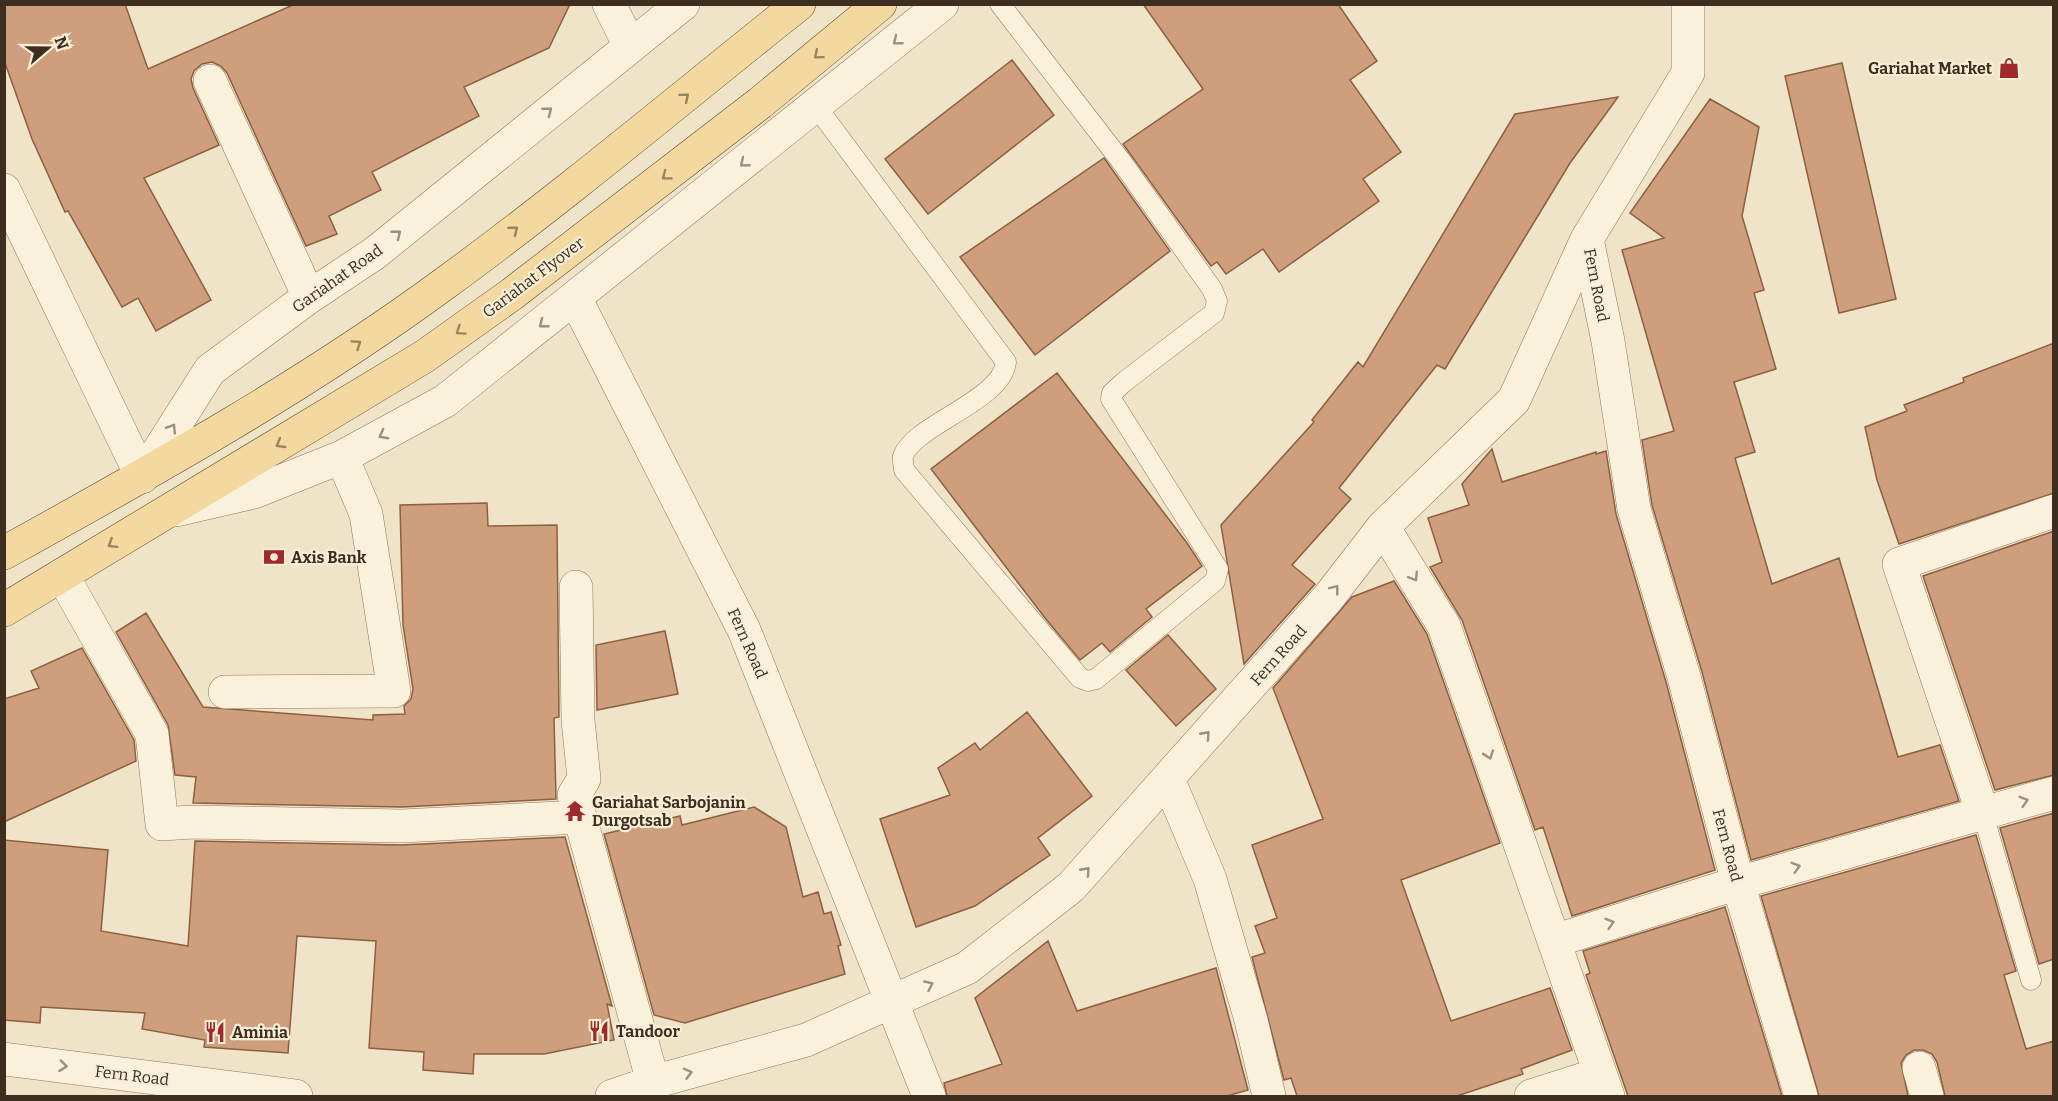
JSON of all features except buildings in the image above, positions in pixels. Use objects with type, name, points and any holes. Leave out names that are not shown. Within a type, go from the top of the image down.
[{"type":"main road","points":[[141,477],[308,377],[443,285],[641,134],[799,4]]},
{"type":"main road","name":"Gariahat Flyover","points":[[161,514],[330,416],[425,356],[512,294],[760,103],[880,4]]},
{"type":"main road","name":"Gariahat Road","points":[[4,553],[141,477]]},
{"type":"main road","points":[[4,610],[161,514]]},
{"type":"street","points":[[609,4],[630,46]]},
{"type":"street","name":"Gariahat Road","points":[[141,477],[210,370],[309,297],[375,253],[683,4]]},
{"type":"street","points":[[161,514],[254,492],[342,457],[445,401],[942,4]]},
{"type":"street","name":"Fern Road","points":[[612,1096],[653,1082],[806,1040],[967,968],[1071,887],[1328,598],[1383,527],[1514,400],[1587,239],[1688,73],[1688,4]]},
{"type":"street","points":[[210,81],[309,297]]},
{"type":"street","points":[[4,190],[141,477]]},
{"type":"street","name":"Fern Road","points":[[1587,239],[1608,341],[1634,509],[1684,677],[1738,883],[1801,1096]]},
{"type":"street","name":"Fern Road","points":[[575,298],[744,630],[929,1096]]},
{"type":"street","points":[[225,692],[393,691],[366,514],[342,457]]},
{"type":"street","points":[[1983,814],[1899,564],[2054,511]]},
{"type":"street","points":[[1383,527],[1444,626],[1604,1085],[1531,1096]]},
{"type":"street","points":[[62,575],[152,734],[162,824],[192,822],[402,826],[580,817]]},
{"type":"street","points":[[576,587],[578,720],[584,778],[574,795],[653,1082]]},
{"type":"street","points":[[1168,779],[1210,879],[1251,1020],[1269,1096]]},
{"type":"street","points":[[1554,941],[1738,883],[2054,793]]},
{"type":"street","name":"Fern Road","points":[[4,1059],[296,1096]]},
{"type":"lane","points":[[816,106],[1006,362],[1006,368],[992,388],[912,443],[903,456],[904,470],[1080,678],[1088,681],[1096,679],[1215,581],[1218,575],[1218,569],[1111,399],[1112,393],[1124,382],[1214,313],[1217,302],[1212,289],[1121,161],[1000,4]]},
{"type":"lane","points":[[1983,814],[2031,980]]},
{"type":"place","name":"Gariahat Market","points":[[2009,68]]},
{"type":"place","name":"Axis Bank","points":[[274,557]]},
{"type":"place","name":"Gariahat Sarbojanin Durgotsab","points":[[575,811]]},
{"type":"place","name":"Tandoor","points":[[599,1031]]},
{"type":"place","name":"Aminia","points":[[215,1032]]}]
